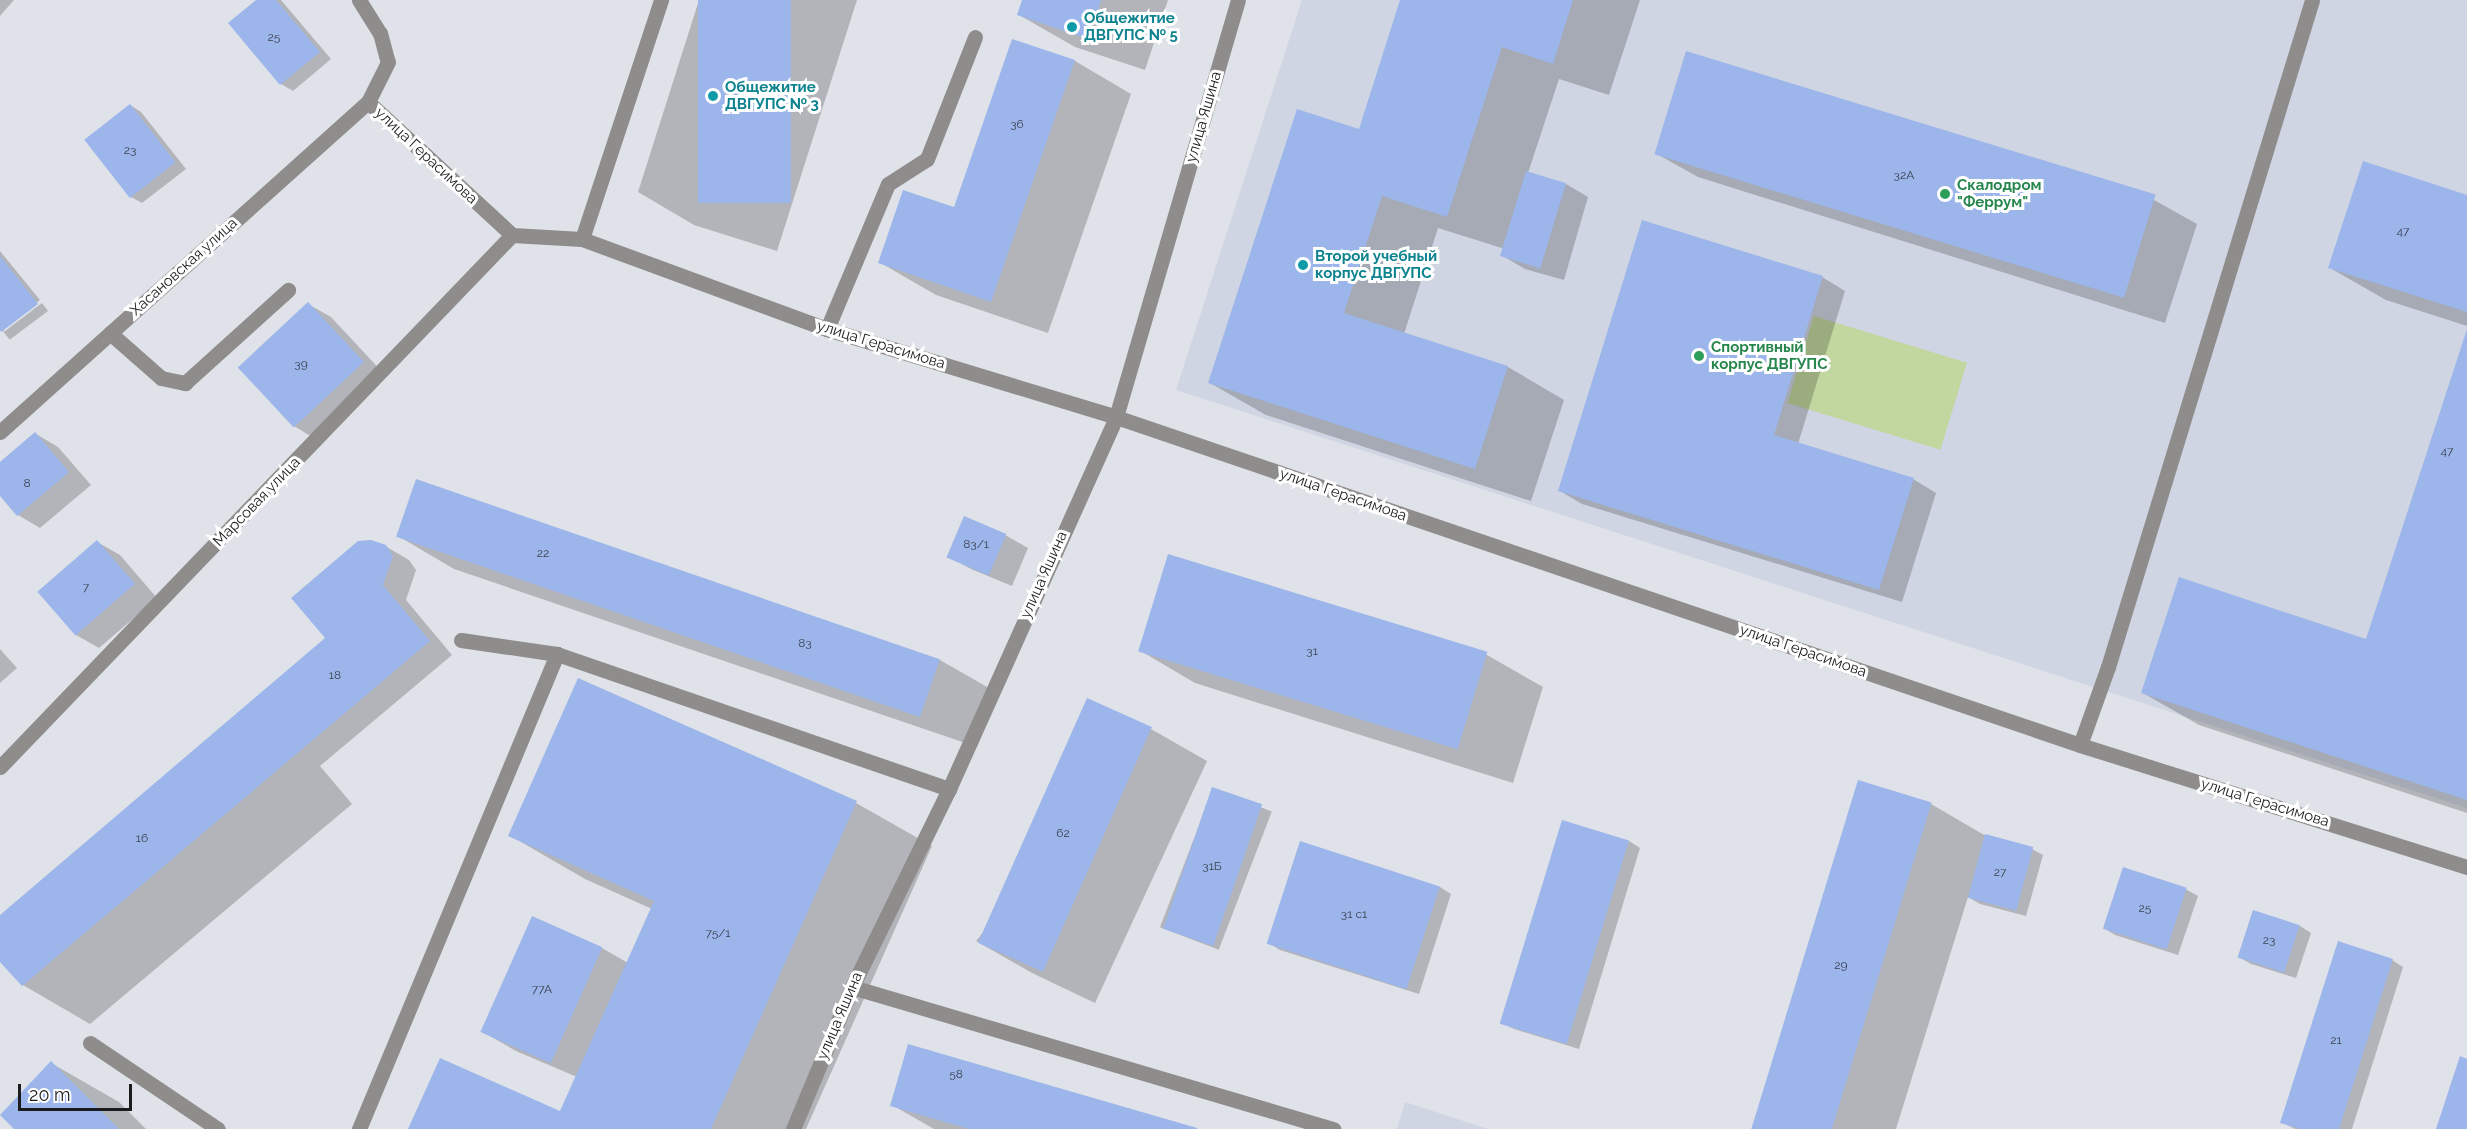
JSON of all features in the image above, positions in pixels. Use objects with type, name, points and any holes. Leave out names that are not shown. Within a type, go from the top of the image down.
[{"type":"street","name":"улица Герасимова","points":[[358,0],[380,33],[388,62],[368,102],[512,235],[582,239],[827,329],[1116,417],[2080,745],[2467,867]]},
{"type":"street","points":[[582,239],[661,0]]},
{"type":"street","name":"улица Яшина","points":[[793,1129],[852,987],[949,789],[1116,417],[1238,0]]},
{"type":"street","points":[[2080,745],[2111,656],[2312,0]]},
{"type":"street","points":[[827,329],[888,184],[927,159],[975,37]]},
{"type":"street","name":"Хасановская улица","points":[[0,432],[368,102]]},
{"type":"street","name":"Марсовая улица","points":[[0,767],[512,235]]},
{"type":"street","points":[[110,333],[161,378],[185,383],[288,290]]},
{"type":"street","points":[[461,640],[557,654],[949,789]]},
{"type":"street","points":[[359,1129],[557,654]]},
{"type":"street","points":[[852,987],[1333,1129]]},
{"type":"street","points":[[90,1043],[218,1129]]},
{"type":"shaded area","points":[[1302,0],[2467,0],[2467,808],[1176,390]]},
{"type":"shaded area","points":[[1405,1102],[1488,1129],[1397,1129]]},
{"type":"green space","points":[[1814,316],[1967,363],[1940,450],[1787,403]]},
{"type":"building","points":[[256,0],[276,0],[320,52],[280,85],[228,23]]},
{"type":"building","name":"Общежитие ДВГУПС № 3","points":[[698,0],[791,0],[791,203],[698,203]]},
{"type":"building","name":"Общежитие ДВГУПС № 5","points":[[1022,0],[1101,0],[1088,39],[1017,15]]},
{"type":"building","name":"Второй учебный корпус ДВГУПС","points":[[1400,0],[1573,0],[1553,64],[1502,47],[1447,217],[1382,196],[1344,313],[1508,366],[1475,469],[1208,383],[1297,109],[1359,129]]},
{"type":"building","points":[[1012,39],[1075,60],[991,302],[878,263],[903,190],[954,207]]},
{"type":"building","points":[[1686,51],[2156,195],[2124,298],[1654,154]]},
{"type":"building","points":[[130,104],[176,162],[130,198],[84,140]]},
{"type":"building","points":[[2363,161],[2467,195],[2467,312],[2328,268]]},
{"type":"building","points":[[1526,171],[1566,183],[1540,268],[1500,256]]},
{"type":"building","name":"Спортивный корпус ДВГУПС","points":[[1642,220],[1823,276],[1774,435],[1914,478],[1879,590],[1558,491]]},
{"type":"building","points":[[0,256],[38,304],[1,332],[0,330]]},
{"type":"building","points":[[308,302],[364,362],[294,427],[238,367]]},
{"type":"building","points":[[2467,329],[2467,800],[2141,693],[2179,577],[2366,639]]},
{"type":"building","points":[[35,432],[69,472],[17,516],[0,496],[0,462]]},
{"type":"building","points":[[416,479],[940,659],[920,717],[396,537]]},
{"type":"building","points":[[964,516],[1006,534],[989,575],[946,557]]},
{"type":"building","points":[[97,540],[135,584],[75,636],[37,592]]},
{"type":"building","points":[[371,540],[386,545],[393,556],[383,585],[430,641],[22,986],[0,962],[0,915],[325,638],[291,598],[358,541]]},
{"type":"building","points":[[1168,554],[1487,652],[1458,749],[1138,652]]},
{"type":"building","points":[[578,678],[857,801],[711,1129],[408,1129],[440,1058],[560,1111],[654,901],[508,836]]},
{"type":"building","points":[[1087,698],[1152,727],[1043,972],[978,943]]},
{"type":"building","points":[[1858,780],[1932,803],[1832,1129],[1751,1129]]},
{"type":"building","points":[[1212,787],[1262,804],[1213,946],[1163,929]]},
{"type":"building","points":[[1562,820],[1629,840],[1567,1044],[1500,1024]]},
{"type":"building","points":[[1985,834],[2033,847],[2016,911],[1968,898]]},
{"type":"building","points":[[1300,841],[1440,886],[1406,989],[1267,944]]},
{"type":"building","points":[[2123,867],[2187,888],[2167,950],[2103,929]]},
{"type":"building","points":[[2253,910],[2300,925],[2284,973],[2238,958]]},
{"type":"building","points":[[532,916],[602,947],[551,1063],[480,1032]]},
{"type":"building","points":[[2338,941],[2393,959],[2339,1129],[2301,1129],[2280,1123]]},
{"type":"building","points":[[908,1044],[1197,1129],[969,1129],[890,1106]]},
{"type":"building","points":[[2460,1056],[2467,1059],[2467,1129],[2436,1129]]},
{"type":"building","points":[[51,1061],[119,1129],[14,1129],[0,1115]]},
{"type":"place","name":"Общежитие ДВГУПС № 5","points":[[1072,27]]},
{"type":"place","name":"Общежитие ДВГУПС № 3","points":[[713,96]]},
{"type":"place","name":"Скалодром \"Феррум\"","points":[[1945,194]]},
{"type":"place","name":"Второй учебный корпус ДВГУПС","points":[[1303,265]]},
{"type":"place","name":"Спортивный корпус ДВГУПС","points":[[1699,356]]}]
